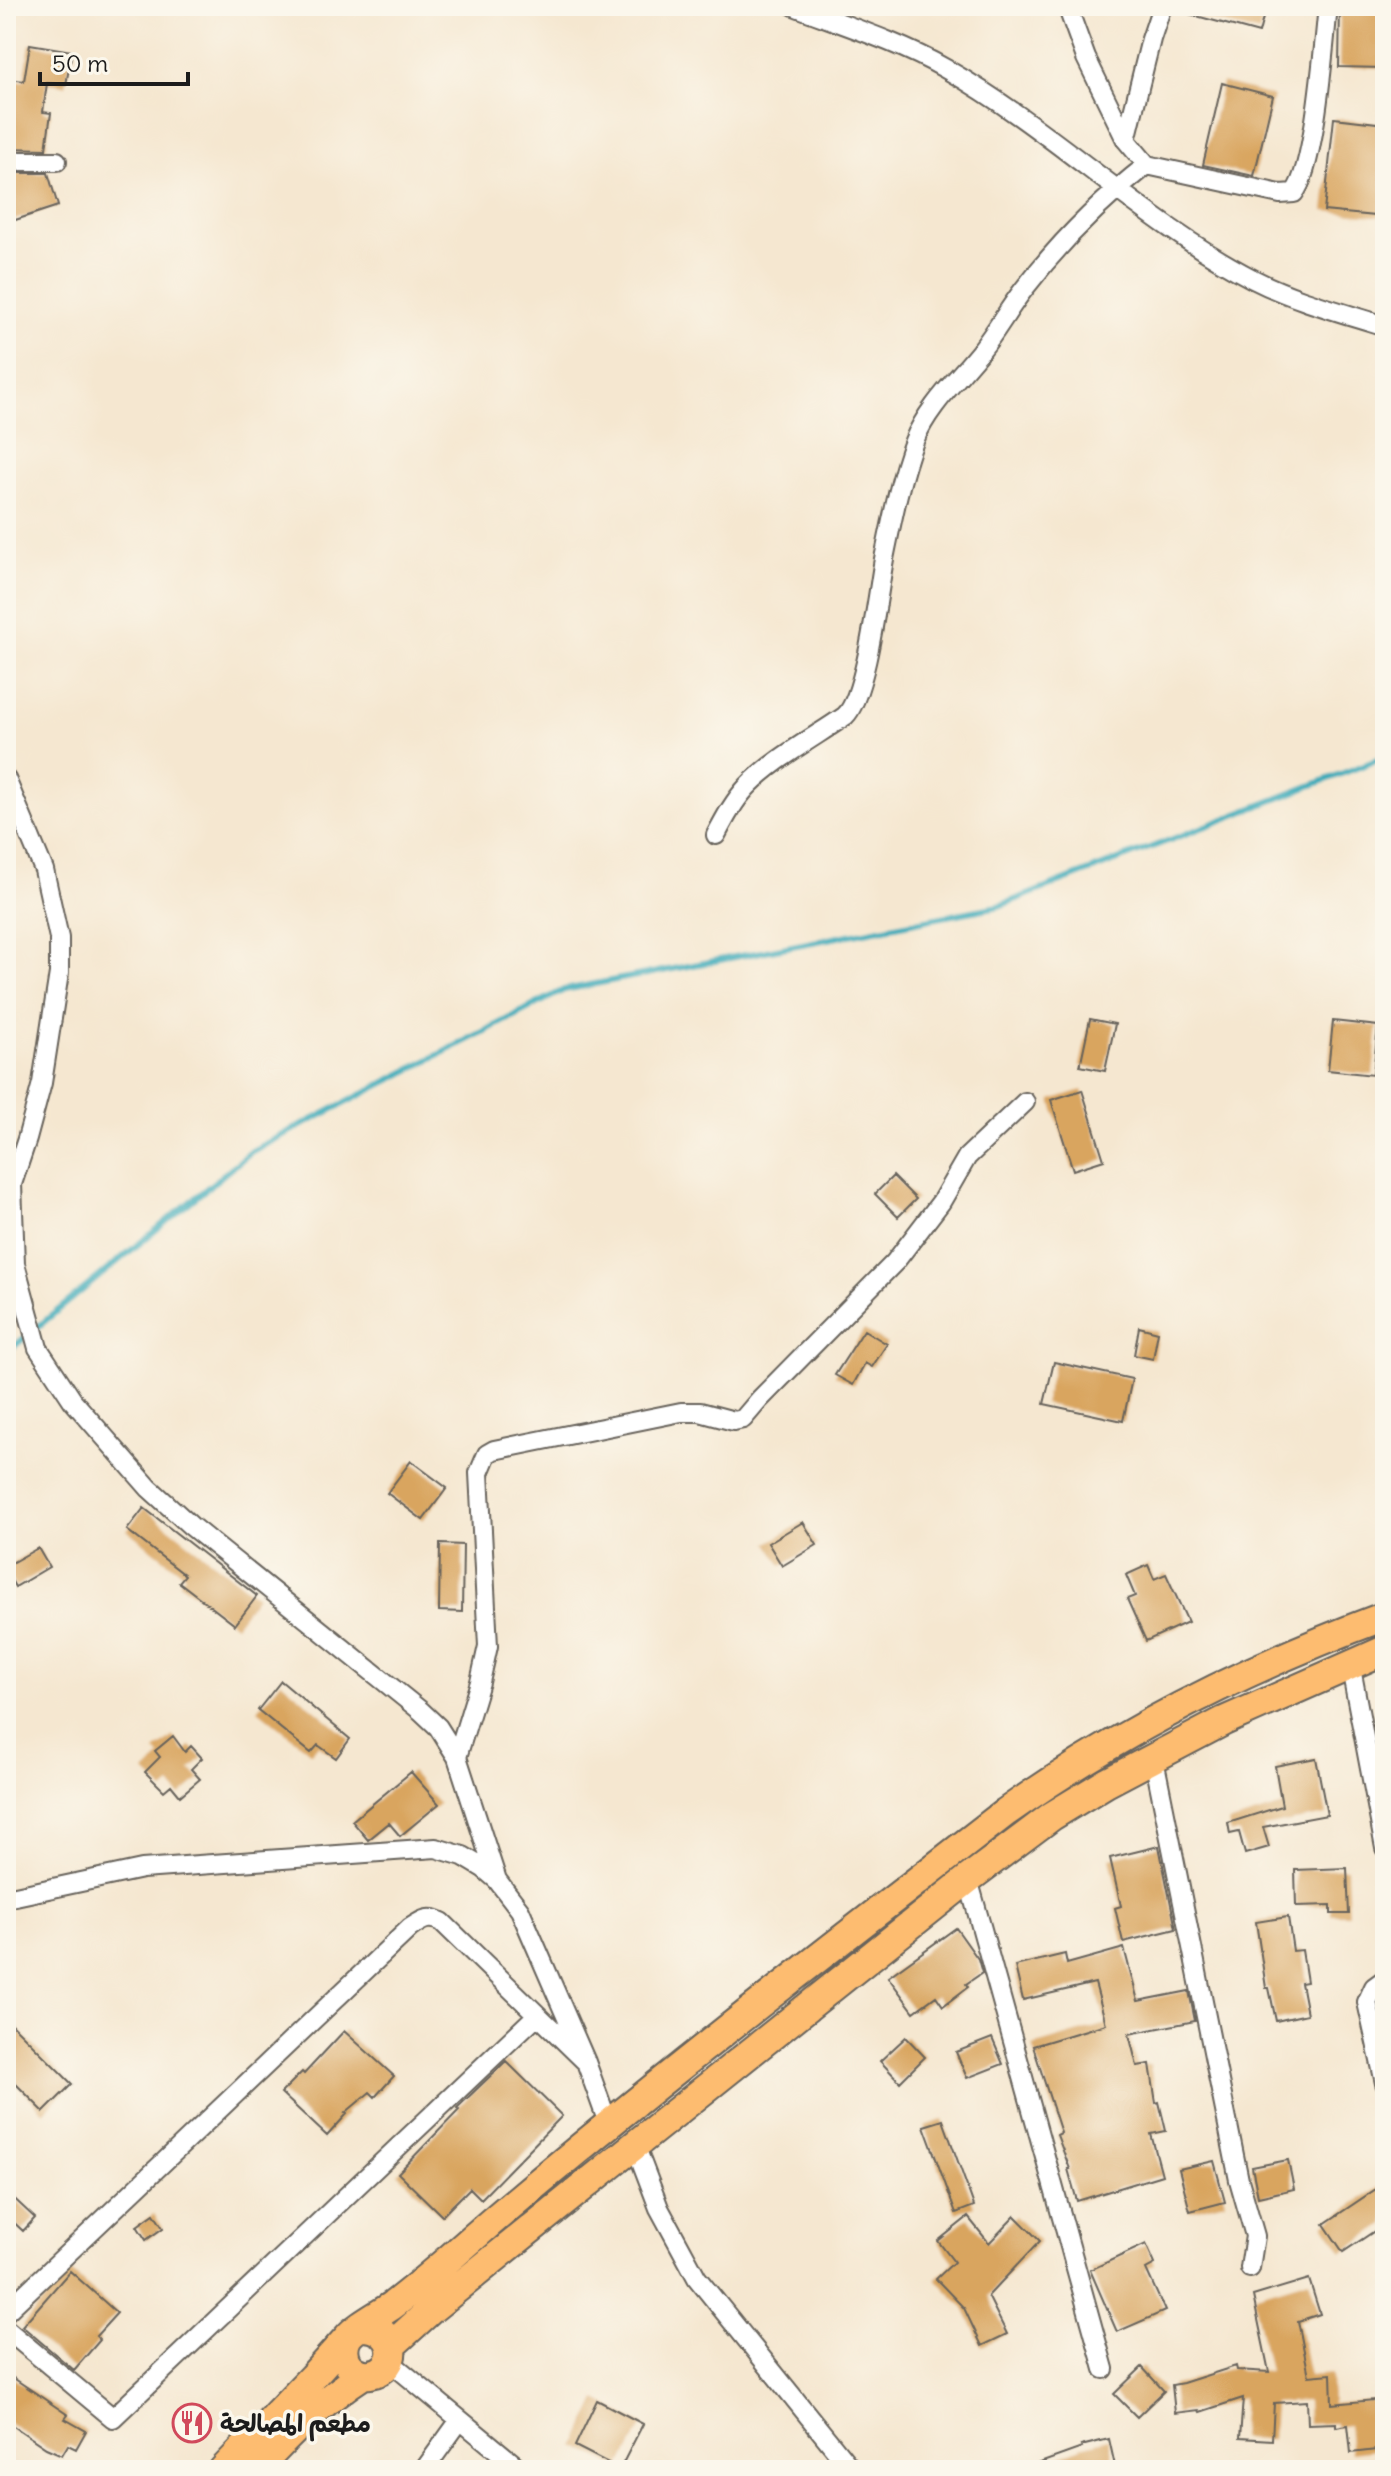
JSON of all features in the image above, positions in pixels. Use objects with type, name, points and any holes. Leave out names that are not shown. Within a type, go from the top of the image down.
[{"type":"main road","points":[[223,2470],[355,2332],[423,2280],[607,2124],[1006,1812],[1055,1778],[1156,1719],[1307,1648],[1385,1616]]},
{"type":"main road","points":[[1345,1631],[1354,1641],[1354,1662]]},
{"type":"main road","points":[[1307,1648],[1312,1667],[1323,1675]]},
{"type":"main road","points":[[256,2470],[339,2390],[364,2374],[379,2372],[390,2354],[434,2307],[968,1879],[1052,1816],[1106,1783],[1224,1721],[1385,1650]]},
{"type":"main road","points":[[607,2124],[634,2118],[644,2129],[640,2141]]},
{"type":"main road","points":[[607,2124],[596,2154],[611,2165]]},
{"type":"main road","points":[[364,2374],[350,2367],[346,2360],[345,2344],[355,2332],[377,2329],[389,2339],[390,2354]]},
{"type":"street","points":[[794,6],[947,69],[1194,244],[1255,280],[1385,326]]},
{"type":"street","points":[[1067,6],[1086,58],[1126,140],[1147,165],[1280,194],[1294,193],[1303,179],[1316,109],[1328,6]]},
{"type":"street","points":[[1126,140],[1162,6]]},
{"type":"street","points":[[6,161],[57,161]]},
{"type":"street","points":[[716,835],[747,786],[851,711],[864,675],[895,510],[910,452],[923,423],[984,347],[1023,290],[1075,228],[1147,165]]},
{"type":"street","points":[[6,779],[44,870],[59,938],[59,973],[42,1083],[12,1184],[15,1264],[38,1348],[73,1401],[149,1488],[191,1526],[438,1727],[457,1757],[497,1880]]},
{"type":"street","points":[[457,1757],[488,1646],[479,1473],[487,1454],[494,1450],[681,1412],[700,1412],[734,1421],[743,1419],[895,1262],[941,1202],[967,1157],[1025,1102]]},
{"type":"street","points":[[1354,1662],[1385,1848]]},
{"type":"street","points":[[1154,1759],[1239,2180],[1255,2236],[1250,2268]]},
{"type":"street","points":[[6,1898],[142,1869],[436,1848],[463,1856],[497,1880],[520,1910],[586,2062],[607,2124]]},
{"type":"street","points":[[968,1879],[1104,2369]]},
{"type":"street","points":[[6,2312],[410,1928],[424,1919],[433,1918],[442,1922],[586,2062]]},
{"type":"street","points":[[1385,1979],[1374,1987],[1367,2002],[1385,2083]]},
{"type":"street","points":[[6,2329],[113,2418],[536,2016]]},
{"type":"street","points":[[640,2141],[659,2208],[697,2278],[852,2470]]},
{"type":"street","points":[[390,2354],[460,2420],[521,2470]]},
{"type":"street","points":[[424,2470],[460,2420]]},
{"type":"building","points":[[1179,6],[1266,6],[1259,33],[1178,11]]},
{"type":"building","points":[[1340,6],[1385,6],[1385,68],[1339,67]]},
{"type":"building","points":[[30,44],[72,51],[66,85],[47,83],[43,112],[51,113],[46,149],[6,148],[9,79],[24,81]]},
{"type":"building","points":[[1222,83],[1273,96],[1254,176],[1203,165]]},
{"type":"building","points":[[1334,118],[1385,124],[1385,217],[1324,211]]},
{"type":"building","points":[[9,173],[48,173],[58,206],[6,223],[6,182]]},
{"type":"building","points":[[1090,1019],[1115,1024],[1105,1071],[1080,1066]]},
{"type":"building","points":[[1333,1021],[1378,1026],[1373,1075],[1328,1070]]},
{"type":"building","points":[[1082,1090],[1104,1160],[1073,1170],[1051,1100]]},
{"type":"building","points":[[893,1176],[916,1199],[898,1217],[875,1194]]},
{"type":"building","points":[[1139,1327],[1158,1332],[1153,1359],[1134,1355]]},
{"type":"building","points":[[864,1330],[887,1344],[872,1367],[865,1363],[853,1385],[835,1375]]},
{"type":"building","points":[[1054,1362],[1132,1379],[1123,1421],[1044,1404]]},
{"type":"building","points":[[411,1461],[447,1488],[423,1520],[387,1493]]},
{"type":"building","points":[[144,1508],[257,1596],[235,1625],[179,1582],[185,1575],[127,1530]]},
{"type":"building","points":[[803,1522],[817,1545],[782,1566],[768,1543]]},
{"type":"building","points":[[440,1544],[463,1545],[462,1612],[439,1611]]},
{"type":"building","points":[[38,1548],[49,1567],[15,1587],[6,1566]]},
{"type":"building","points":[[1148,1565],[1154,1579],[1166,1574],[1188,1622],[1146,1641],[1127,1599],[1135,1596],[1126,1575]]},
{"type":"building","points":[[281,1681],[350,1739],[336,1758],[318,1745],[311,1753],[258,1710]]},
{"type":"building","points":[[173,1736],[185,1752],[191,1746],[202,1758],[191,1769],[200,1779],[180,1796],[171,1785],[164,1791],[145,1772],[160,1757],[155,1751]]},
{"type":"building","points":[[1316,1758],[1327,1815],[1263,1827],[1269,1847],[1245,1854],[1239,1832],[1230,1834],[1228,1823],[1282,1806],[1275,1766]]},
{"type":"building","points":[[411,1772],[439,1804],[400,1836],[389,1823],[368,1840],[352,1821]]},
{"type":"building","points":[[1159,1846],[1176,1929],[1123,1942],[1115,1908],[1121,1906],[1110,1858]]},
{"type":"building","points":[[1347,1868],[1349,1914],[1331,1914],[1331,1905],[1296,1906],[1295,1870]]},
{"type":"building","points":[[1288,1917],[1293,1951],[1302,1950],[1307,1982],[1301,1983],[1307,2014],[1276,2021],[1269,1988],[1266,1988],[1256,1922]]},
{"type":"building","points":[[956,1928],[978,1959],[982,1973],[943,2006],[936,1996],[914,2012],[888,1977]]},
{"type":"building","points":[[1124,1948],[1138,2001],[1189,1991],[1195,2021],[1129,2034],[1137,2066],[1150,2064],[1156,2103],[1159,2102],[1166,2131],[1151,2134],[1162,2175],[1077,2201],[1070,2169],[1057,2135],[1061,2133],[1033,2046],[1106,2024],[1095,1983],[1023,2000],[1015,1966],[1065,1954],[1067,1964]]},
{"type":"building","points":[[6,2018],[72,2084],[44,2112],[6,2074]]},
{"type":"building","points":[[344,2031],[394,2076],[375,2097],[370,2092],[345,2113],[327,2136],[281,2093],[302,2072],[304,2074]]},
{"type":"building","points":[[906,2037],[925,2057],[900,2082],[880,2061]]},
{"type":"building","points":[[992,2038],[1003,2064],[967,2078],[956,2052]]},
{"type":"building","points":[[506,2061],[562,2116],[481,2199],[470,2188],[442,2216],[398,2173],[459,2110],[457,2108]]},
{"type":"building","points":[[943,2120],[974,2206],[956,2213],[924,2126]]},
{"type":"building","points":[[1288,2160],[1294,2189],[1258,2197],[1252,2167]]},
{"type":"building","points":[[1214,2161],[1225,2202],[1190,2211],[1179,2169]]},
{"type":"building","points":[[1385,2183],[1385,2224],[1343,2252],[1324,2224]]},
{"type":"building","points":[[6,2191],[35,2218],[23,2231],[6,2215]]},
{"type":"building","points":[[154,2214],[163,2228],[146,2240],[137,2226]]},
{"type":"building","points":[[1015,2216],[1040,2241],[988,2296],[1007,2334],[982,2346],[964,2308],[936,2279],[954,2262],[938,2241],[968,2217],[989,2243]]},
{"type":"building","points":[[1146,2244],[1155,2264],[1146,2269],[1165,2311],[1117,2332],[1090,2270]]},
{"type":"building","points":[[70,2271],[117,2313],[96,2336],[100,2340],[74,2370],[22,2326]]},
{"type":"building","points":[[1309,2279],[1320,2314],[1298,2321],[1309,2376],[1331,2374],[1332,2404],[1385,2399],[1385,2449],[1351,2453],[1348,2425],[1308,2424],[1307,2401],[1274,2403],[1272,2440],[1240,2438],[1243,2398],[1200,2412],[1175,2413],[1172,2385],[1236,2366],[1237,2370],[1269,2372],[1253,2296]]},
{"type":"building","points":[[1142,2367],[1164,2391],[1137,2417],[1114,2394]]},
{"type":"building","points":[[6,2373],[68,2415],[65,2419],[86,2431],[76,2449],[68,2445],[62,2455],[6,2421]]},
{"type":"building","points":[[597,2400],[643,2424],[620,2469],[575,2446]]},
{"type":"building","points":[[1109,2439],[1115,2466],[1097,2470],[1026,2470],[1081,2446]]},
{"type":"waterway","points":[[6,1353],[252,1151],[564,990],[999,906],[1385,757]]},
{"type":"place","name":"مطعم المصالحة","points":[[192,2423]]}]
